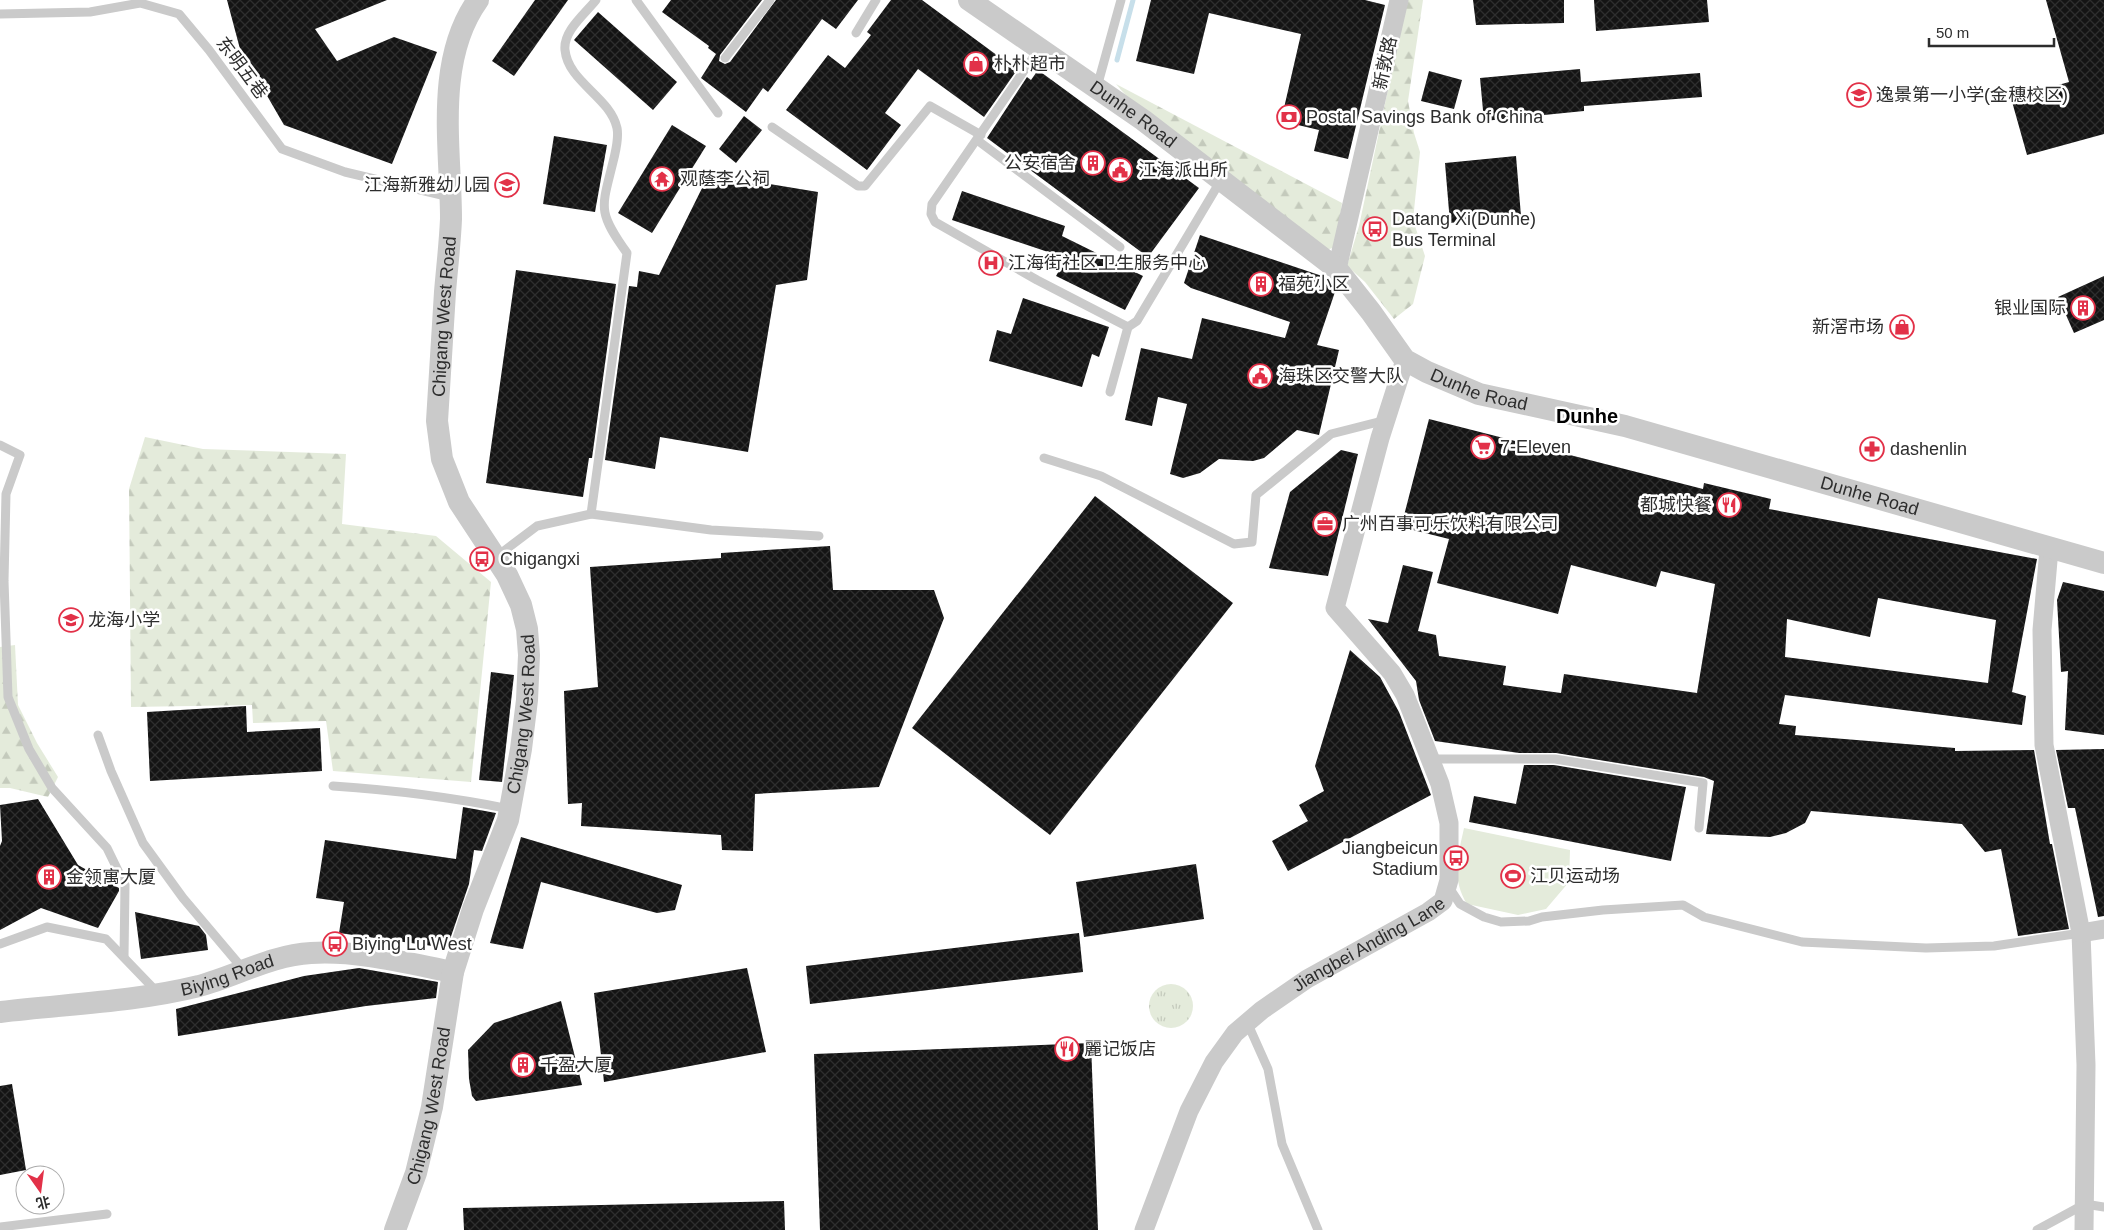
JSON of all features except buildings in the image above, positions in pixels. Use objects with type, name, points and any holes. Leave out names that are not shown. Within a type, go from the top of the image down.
[{"type":"street","name":"Chigang West Road","points":[[395,1230],[416,1173],[432,1107],[454,972],[473,909],[508,820],[527,700],[527,629],[521,605],[507,575],[460,502],[442,459],[438,438],[437,421],[450,220],[449,80],[457,43],[472,7],[478,0]]},
{"type":"street","name":"Dunhe Road","points":[[969,0],[1143,120],[1337,269],[1405,360],[1427,372],[1479,394],[1625,426],[2049,549],[2104,563]]},
{"type":"street","name":"新敦路","points":[[1337,269],[1399,0]]},
{"type":"street","points":[[1386,420],[1405,360]]},
{"type":"street","name":"Jiangbei Anding Lane","points":[[1144,1230],[1189,1112],[1214,1062],[1234,1033],[1308,979],[1428,912],[1443,901],[1448,886],[1449,823],[1440,784],[1405,695],[1392,673],[1335,608],[1386,420]]},
{"type":"street","points":[[2049,549],[2042,630],[2044,745],[2080,933],[2086,1065],[2084,1230]]},
{"type":"street","points":[[2080,933],[2104,929]]},
{"type":"street","name":"Biying Road","points":[[0,1012],[159,994],[199,986],[285,957],[309,953],[331,952],[454,972]]},
{"type":"lane","points":[[591,514],[627,253],[611,230],[602,205],[616,148],[617,130],[613,116],[568,64],[565,49],[566,36],[596,0]]},
{"type":"lane","points":[[636,0],[718,113]]},
{"type":"lane","points":[[725,58],[770,0]]},
{"type":"lane","points":[[856,33],[876,0]]},
{"type":"lane","points":[[1097,88],[1121,0]]},
{"type":"lane","name":"东明五巷","points":[[0,14],[90,12],[140,3],[179,14],[209,50],[282,149],[345,172],[450,197]]},
{"type":"lane","points":[[1039,48],[932,204],[930,214],[935,222],[1037,280],[1128,326]]},
{"type":"lane","points":[[772,127],[858,186],[865,186],[930,106],[979,138],[1120,247]]},
{"type":"lane","points":[[1110,392],[1128,326],[1136,321],[1222,180]]},
{"type":"lane","points":[[1044,458],[1101,476],[1234,544],[1252,542],[1256,495],[1331,434],[1386,420]]},
{"type":"lane","points":[[0,445],[20,455],[6,494],[4,581],[8,697],[28,749],[52,788],[107,848],[125,885],[124,957]]},
{"type":"lane","points":[[495,558],[537,526],[591,514],[711,530],[820,536]]},
{"type":"lane","points":[[98,735],[111,771],[143,843],[183,898],[245,971]]},
{"type":"lane","points":[[1430,759],[1555,760],[1703,782],[1700,828]]},
{"type":"lane","points":[[333,786],[406,791],[462,799],[510,809]]},
{"type":"lane","points":[[1448,886],[1460,904],[1484,917],[1501,922],[1529,921],[1542,917],[1603,910],[1683,904],[1704,917],[1802,942],[1926,948],[1994,946],[2080,933]]},
{"type":"lane","points":[[0,944],[47,927],[106,938],[159,994]]},
{"type":"lane","points":[[1247,1022],[1268,1069],[1282,1144],[1318,1230]]},
{"type":"lane","points":[[2036,1230],[2085,1204],[2104,1207]]},
{"type":"lane","points":[[0,1226],[107,1214]]},
{"type":"lane","points":[[55,1220],[55,1230]]},
{"type":"green space","points":[[1407,0],[1423,0],[1408,101],[1420,152],[1413,220],[1425,256],[1413,304],[1394,319],[1365,282],[1347,266],[1359,226]]},
{"type":"green space","points":[[1116,84],[1342,203],[1336,247],[1326,250],[1142,114]]},
{"type":"green space","points":[[145,437],[203,449],[346,454],[342,524],[436,536],[491,582],[471,782],[333,771],[326,721],[253,723],[252,705],[131,707],[129,489]]},
{"type":"green space","points":[[15,645],[18,705],[37,743],[58,777],[48,797],[10,788],[0,788],[0,647]]},
{"type":"green space","name":"江贝运动场","points":[[1464,828],[1570,850],[1569,882],[1546,909],[1518,915],[1467,904],[1457,876],[1458,857]]},
{"type":"green space","points":[[1171,984],[1183,988],[1189,994],[1193,1006],[1189,1018],[1183,1024],[1171,1028],[1159,1024],[1153,1018],[1149,1006],[1153,994],[1159,988]]},
{"type":"waterway","points":[[1117,60],[1133,0]]},
{"type":"place","name":"朴朴超市","points":[[976,64]]},
{"type":"place","name":"逸景第一小学(金穗校区)","points":[[1859,95]]},
{"type":"place","name":"Postal Savings Bank of China","points":[[1289,117]]},
{"type":"place","name":"公安宿舍","points":[[1093,163]]},
{"type":"place","name":"江海派出所","points":[[1120,170]]},
{"type":"place","name":"观蔭李公祠","points":[[662,179]]},
{"type":"place","name":"江海新雅幼儿园","points":[[507,185]]},
{"type":"place","name":"Datang Xi(Dunhe) Bus Terminal","points":[[1375,229]]},
{"type":"place","name":"江海街社区卫生服务中心","points":[[991,263]]},
{"type":"place","name":"福苑小区","points":[[1261,284]]},
{"type":"place","name":"银业国际","points":[[2083,308]]},
{"type":"place","name":"新滘市场","points":[[1902,327]]},
{"type":"place","name":"海珠区交警大队","points":[[1260,376]]},
{"type":"place","name":"7-Eleven","points":[[1483,447]]},
{"type":"place","name":"dashenlin","points":[[1872,449]]},
{"type":"place","name":"都城快餐","points":[[1729,505]]},
{"type":"place","name":"广州百事可乐饮料有限公司","points":[[1325,524]]},
{"type":"place","name":"Chigangxi","points":[[482,559]]},
{"type":"place","name":"龙海小学","points":[[71,620]]},
{"type":"place","name":"Jiangbeicun Stadium","points":[[1456,858]]},
{"type":"place","name":"江贝运动场","points":[[1513,876]]},
{"type":"place","name":"金领寓大厦","points":[[49,877]]},
{"type":"place","name":"Biying Lu West","points":[[335,944]]},
{"type":"place","name":"麗记饭店","points":[[1067,1049]]},
{"type":"place","name":"千盈大厦","points":[[523,1065]]},
{"type":"district","name":"Dunhe","points":[[1587,416]]}]
